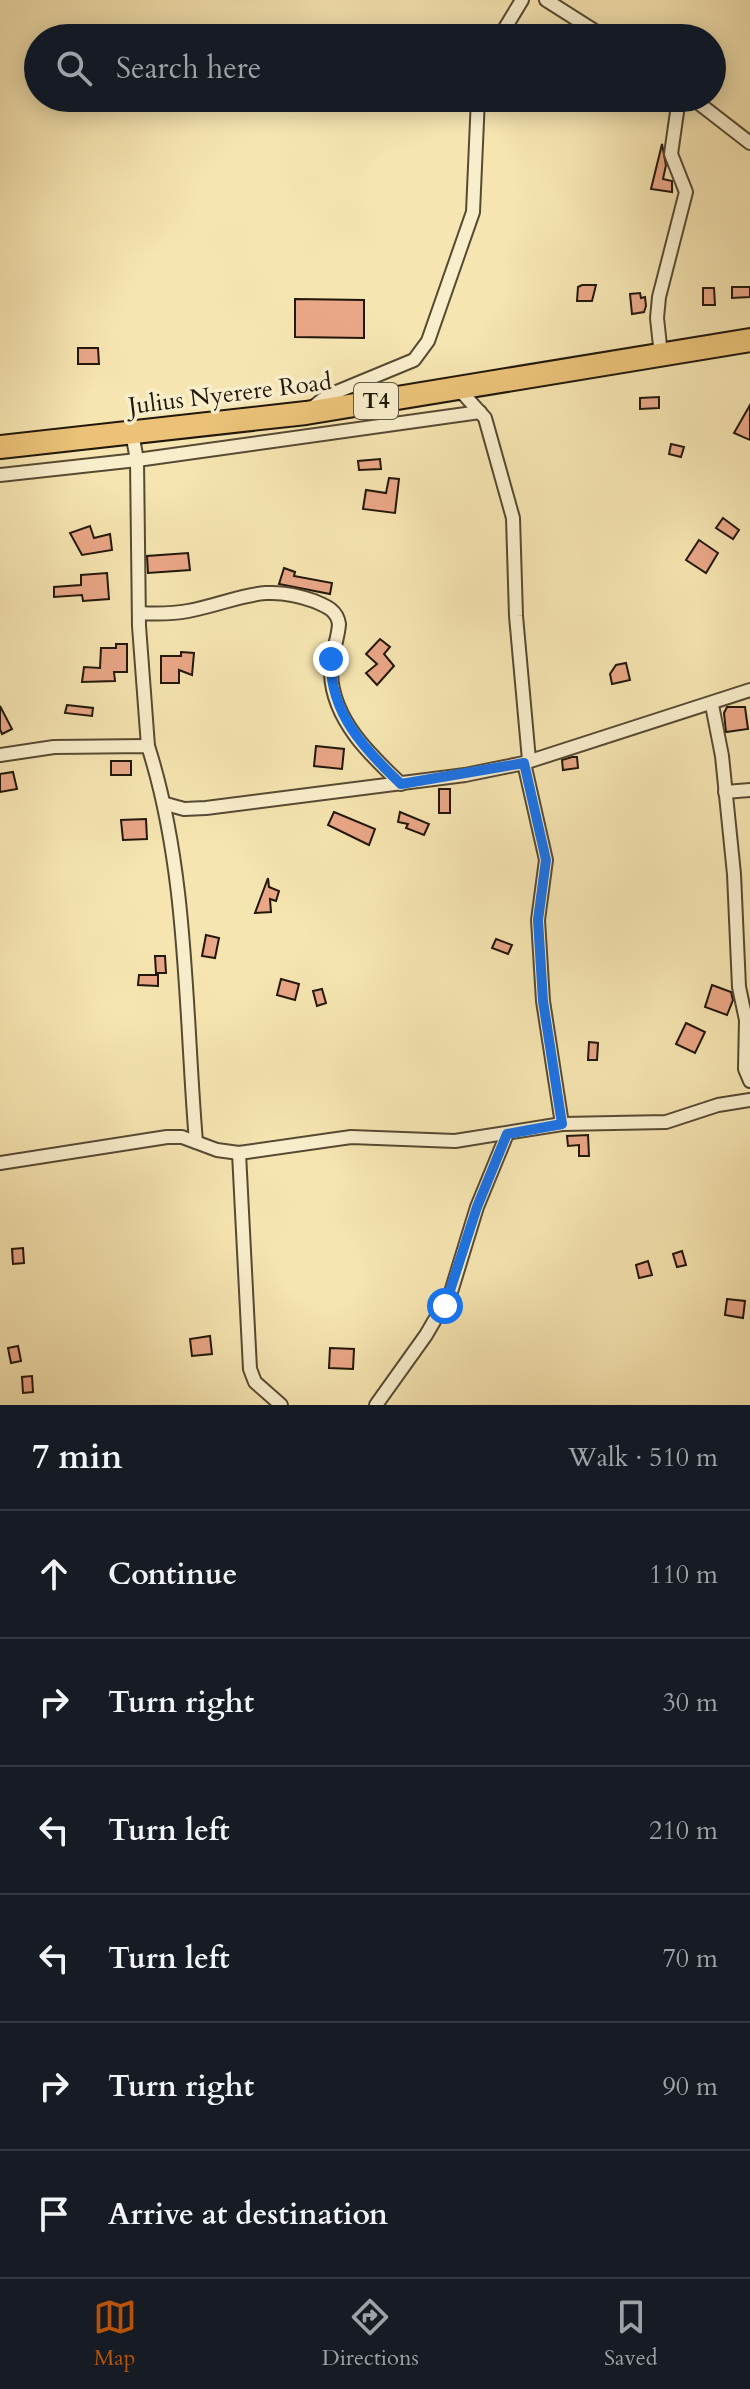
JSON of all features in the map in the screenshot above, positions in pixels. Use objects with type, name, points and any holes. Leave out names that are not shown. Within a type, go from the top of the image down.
[{"type":"highway","name":"Julius Nyerere Road","points":[[0,447],[306,413],[750,340]]},
{"type":"street","points":[[507,24],[522,0]]},
{"type":"street","points":[[546,0],[584,24]]},
{"type":"street","points":[[306,413],[327,396],[414,360],[428,341],[473,212],[477,112]]},
{"type":"street","points":[[661,355],[657,318],[659,297],[686,192],[671,154],[677,112]]},
{"type":"street","points":[[710,112],[750,143]]},
{"type":"street","points":[[458,388],[480,412],[501,465],[513,518],[516,616],[527,762],[545,852],[538,920],[543,1001],[562,1124]]},
{"type":"street","points":[[0,475],[137,460],[480,412]]},
{"type":"street","points":[[132,433],[137,460],[139,613],[148,746],[166,804],[180,902],[196,1142]]},
{"type":"street","points":[[139,613],[185,612],[264,591],[281,591],[328,606],[338,617],[339,624],[331,676],[341,710],[367,751],[401,784]]},
{"type":"street","points":[[166,804],[184,809],[401,784],[527,762],[712,705],[750,690]]},
{"type":"street","points":[[712,705],[722,756],[734,874],[739,987],[746,1020],[745,1069],[750,1081]]},
{"type":"street","points":[[0,755],[54,747],[148,746]]},
{"type":"street","points":[[725,792],[750,790]]},
{"type":"street","points":[[168,820],[184,809]]},
{"type":"street","points":[[0,1163],[167,1137],[239,1153],[351,1137],[455,1141],[562,1124],[666,1122],[718,1105],[750,1100]]},
{"type":"street","points":[[376,1405],[426,1335],[451,1292],[477,1207],[507,1134]]},
{"type":"street","points":[[239,1153],[250,1369],[255,1382],[281,1405]]},
{"type":"building","points":[[662,144],[666,165],[663,179],[672,181],[672,192],[651,189]]},
{"type":"building","points":[[596,285],[592,301],[577,301],[578,287]]},
{"type":"building","points":[[732,287],[750,287],[750,297],[732,298]]},
{"type":"building","points":[[703,288],[714,288],[715,305],[703,305]]},
{"type":"building","points":[[640,293],[641,298],[645,297],[644,312],[632,314],[630,294]]},
{"type":"building","points":[[295,299],[364,300],[364,338],[295,337]]},
{"type":"building","points":[[78,348],[98,348],[99,364],[78,364]]},
{"type":"building","points":[[659,397],[659,408],[640,409],[640,398]]},
{"type":"building","points":[[750,405],[750,440],[734,433]]},
{"type":"building","points":[[671,444],[684,447],[681,457],[669,454]]},
{"type":"building","points":[[380,459],[381,469],[359,470],[358,461]]},
{"type":"building","points":[[389,478],[399,479],[395,513],[363,509],[366,490],[386,493]]},
{"type":"building","points":[[723,518],[739,530],[733,539],[716,528]]},
{"type":"building","points":[[90,526],[94,538],[110,534],[112,550],[82,555],[70,533]]},
{"type":"building","points":[[699,540],[718,553],[706,573],[686,560]]},
{"type":"building","points":[[188,553],[190,570],[148,573],[147,556]]},
{"type":"building","points":[[284,568],[295,572],[294,576],[332,583],[330,594],[279,584]]},
{"type":"building","points":[[107,573],[109,599],[83,601],[82,595],[54,597],[54,587],[81,585],[81,575]]},
{"type":"building","points":[[380,639],[390,647],[384,654],[394,666],[377,685],[366,673],[377,664],[366,654]]},
{"type":"building","points":[[116,644],[127,644],[127,672],[114,672],[115,681],[82,682],[84,667],[100,668],[101,648],[116,648]]},
{"type":"building","points":[[181,652],[194,653],[192,675],[179,670],[179,683],[161,683],[161,656],[181,656]]},
{"type":"building","points":[[626,663],[630,680],[612,684],[610,674],[616,665]]},
{"type":"building","points":[[67,705],[93,708],[92,716],[65,713]]},
{"type":"building","points":[[0,706],[12,729],[2,734],[0,729]]},
{"type":"building","points":[[727,707],[745,707],[748,729],[726,732],[724,713]]},
{"type":"building","points":[[316,746],[344,749],[342,769],[314,766]]},
{"type":"building","points":[[577,757],[578,768],[563,770],[562,760]]},
{"type":"building","points":[[111,761],[131,761],[131,775],[111,775]]},
{"type":"building","points":[[13,772],[17,789],[0,792],[0,774]]},
{"type":"building","points":[[439,789],[450,789],[450,813],[439,813]]},
{"type":"building","points":[[334,812],[375,829],[369,845],[328,825]]},
{"type":"building","points":[[400,812],[429,824],[424,835],[406,828],[408,824],[398,822]]},
{"type":"building","points":[[146,819],[147,839],[123,840],[121,820]]},
{"type":"building","points":[[268,878],[269,887],[279,891],[276,901],[270,899],[271,912],[255,913]]},
{"type":"building","points":[[206,935],[219,938],[215,958],[202,956]]},
{"type":"building","points":[[496,939],[512,945],[508,954],[492,948]]},
{"type":"building","points":[[155,956],[165,956],[166,973],[156,973]]},
{"type":"building","points":[[139,975],[158,975],[158,986],[138,985]]},
{"type":"building","points":[[281,979],[299,984],[295,1000],[277,995]]},
{"type":"building","points":[[712,985],[731,992],[733,1000],[727,1015],[705,1007]]},
{"type":"building","points":[[322,989],[326,1003],[317,1006],[313,991]]},
{"type":"building","points":[[686,1023],[705,1032],[695,1053],[676,1044]]},
{"type":"building","points":[[589,1042],[598,1043],[597,1060],[588,1060]]},
{"type":"building","points":[[588,1135],[589,1156],[579,1156],[579,1145],[568,1146],[567,1136]]},
{"type":"building","points":[[23,1248],[24,1263],[13,1264],[12,1249]]},
{"type":"building","points":[[682,1251],[686,1265],[677,1267],[673,1254]]},
{"type":"building","points":[[648,1261],[652,1275],[639,1278],[636,1265]]},
{"type":"building","points":[[727,1299],[745,1301],[743,1318],[725,1315]]},
{"type":"building","points":[[210,1336],[212,1354],[192,1356],[190,1339]]},
{"type":"building","points":[[18,1346],[21,1361],[11,1363],[8,1348]]},
{"type":"building","points":[[330,1348],[354,1349],[353,1369],[329,1368]]},
{"type":"building","points":[[32,1376],[33,1392],[23,1393],[22,1377]]},
{"type":"route","points":[[331,659],[334,691],[352,731],[367,751],[401,784],[524,763],[544,843],[545,877],[538,920],[543,1001],[554,1056],[562,1124],[507,1134],[477,1207],[456,1280],[445,1306]]}]
